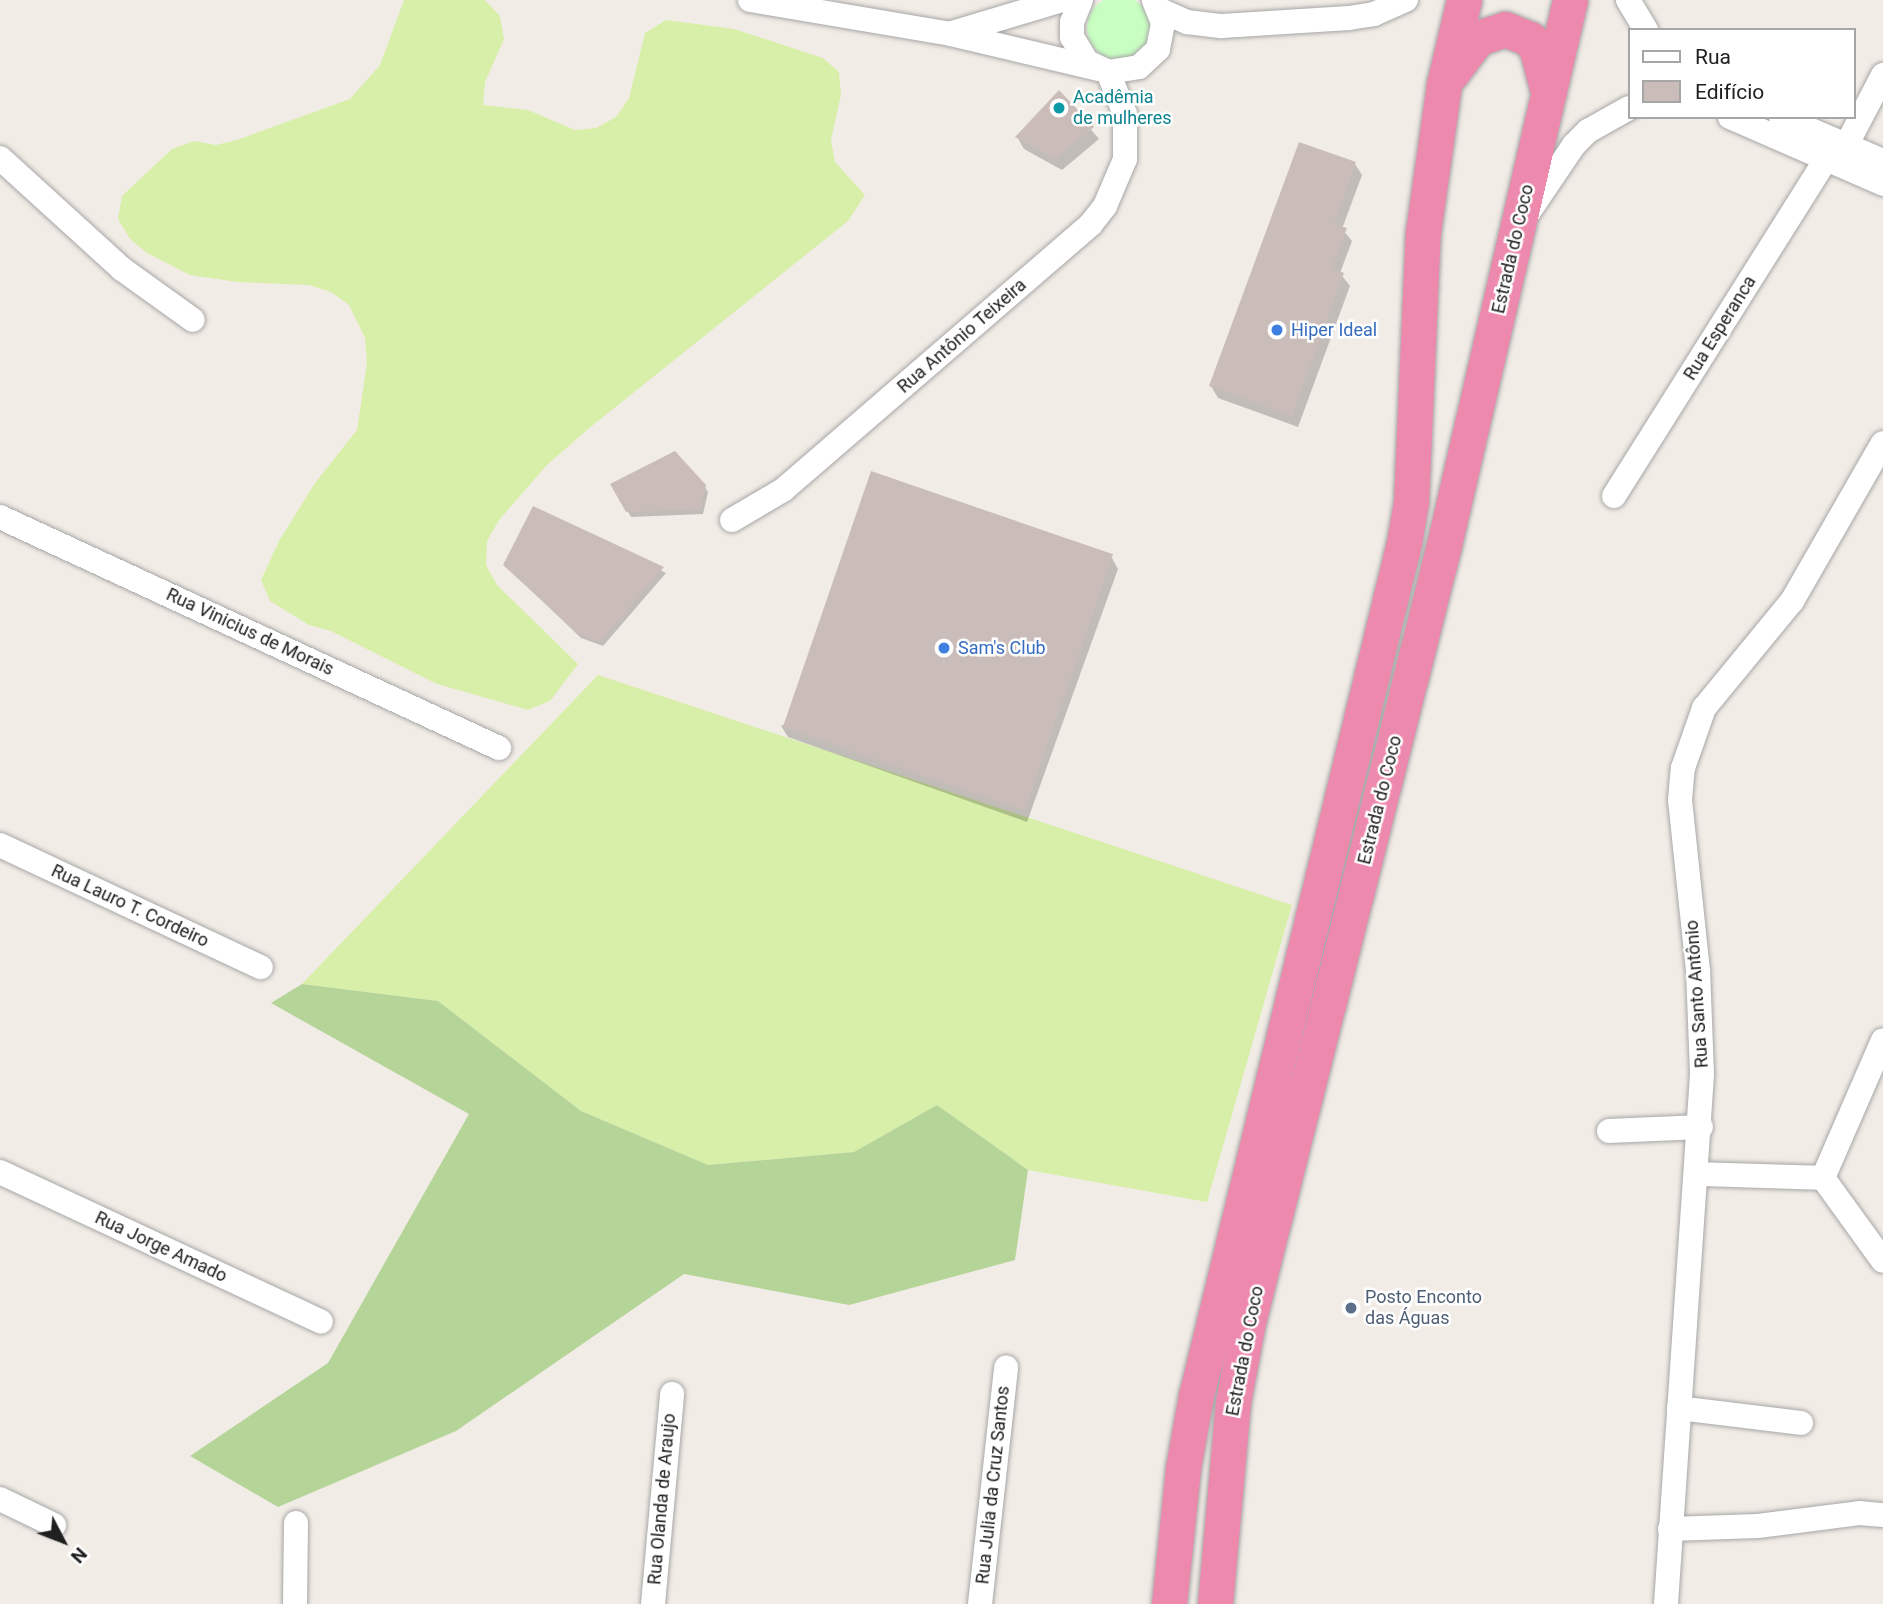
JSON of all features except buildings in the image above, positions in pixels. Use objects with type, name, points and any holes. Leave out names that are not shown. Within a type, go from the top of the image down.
[{"type":"highway","name":"Estrada do Coco","points":[[1169,1604],[1182,1468],[1196,1396],[1405,543],[1411,502],[1423,232],[1444,84],[1464,0]]},
{"type":"highway","name":"Estrada do Coco","points":[[1215,1604],[1233,1402],[1248,1322],[1437,571],[1570,0]]},
{"type":"highway","points":[[1444,84],[1478,38],[1505,29],[1530,39],[1548,92]]},
{"type":"street","points":[[750,0],[951,34],[1104,71],[1126,72],[1149,60]]},
{"type":"street","points":[[951,34],[1062,0]]},
{"type":"street","points":[[1081,0],[1072,22],[1072,37],[1087,62],[1104,71]]},
{"type":"street","points":[[1158,4],[1187,22],[1222,26],[1349,18],[1374,14],[1406,0]]},
{"type":"street","points":[[1628,0],[1645,28]]},
{"type":"street","name":"Rua Antônio Teixeira","points":[[1123,110],[1162,36],[1158,4]]},
{"type":"street","name":"Rua Antônio Teixeira","points":[[732,520],[783,490],[1091,224],[1105,206],[1125,159],[1123,110],[1104,71]]},
{"type":"street","points":[[1847,144],[1883,75]]},
{"type":"street","points":[[1518,228],[1574,145],[1588,131],[1628,109]]},
{"type":"street","points":[[1734,119],[1883,184]]},
{"type":"street","points":[[1786,119],[1883,161]]},
{"type":"street","points":[[0,158],[122,269],[193,320]]},
{"type":"street","name":"Rua Esperanca","points":[[1614,496],[1826,160]]},
{"type":"street","name":"Rua Santo Antônio","points":[[1666,1604],[1701,1127],[1701,1029],[1679,800],[1683,768],[1704,708],[1792,601],[1876,474],[1883,443]]},
{"type":"street","name":"Rua Vinicius de Morais","points":[[0,517],[499,748]]},
{"type":"street","name":"Rua Lauro T. Cordeiro","points":[[0,845],[261,967]]},
{"type":"street","points":[[1823,1178],[1883,1040]]},
{"type":"street","points":[[1609,1131],[1701,1127]]},
{"type":"street","name":"Rua Jorge Amado","points":[[0,1172],[321,1322]]},
{"type":"street","points":[[1698,1174],[1823,1178]]},
{"type":"street","points":[[1823,1178],[1883,1261]]},
{"type":"street","name":"Rua Julia da Cruz Santos","points":[[981,1604],[1006,1367]]},
{"type":"street","name":"Rua Olanda de Araujo","points":[[653,1604],[672,1394]]},
{"type":"street","points":[[1679,1408],[1801,1423]]},
{"type":"street","points":[[0,1499],[54,1525]]},
{"type":"street","points":[[1671,1529],[1758,1526],[1859,1513],[1883,1516]]},
{"type":"street","points":[[295,1604],[296,1523]]},
{"type":"green space","points":[[1105,-1],[1137,1],[1146,10],[1151,22],[1151,34],[1146,46],[1137,55],[1125,60],[1113,60],[1101,55],[1092,46],[1087,34],[1087,22],[1092,10]]},
{"type":"green space","points":[[404,0],[485,0],[500,16],[504,39],[485,82],[483,105],[528,110],[575,130],[596,128],[616,117],[629,98],[645,33],[666,20],[734,29],[823,58],[839,72],[841,95],[831,140],[835,162],[865,195],[848,221],[588,429],[547,465],[499,520],[487,541],[486,565],[497,585],[578,664],[550,701],[528,710],[437,684],[331,631],[309,625],[270,601],[261,580],[279,541],[315,483],[357,430],[367,363],[365,338],[349,305],[331,292],[309,285],[238,282],[190,275],[147,253],[130,239],[118,219],[122,196],[172,149],[194,141],[216,145],[237,140],[350,99],[380,65]]},
{"type":"green space","points":[[598,675],[1292,905],[1207,1202],[1028,1170],[937,1105],[854,1152],[708,1165],[581,1111],[438,1001],[302,984]]},
{"type":"green space","points":[[302,984],[438,1001],[581,1111],[708,1165],[854,1152],[937,1105],[1028,1170],[1015,1260],[849,1305],[684,1274],[456,1431],[278,1507],[190,1456],[328,1363],[469,1114],[271,1003]]},
{"type":"place","name":"Acadêmia de mulheres","points":[[1059,108]]},
{"type":"place","name":"Hiper Ideal","points":[[1277,330]]},
{"type":"place","name":"Sam's Club","points":[[944,648]]},
{"type":"place","name":"Posto Enconto das Águas","points":[[1351,1308]]}]
